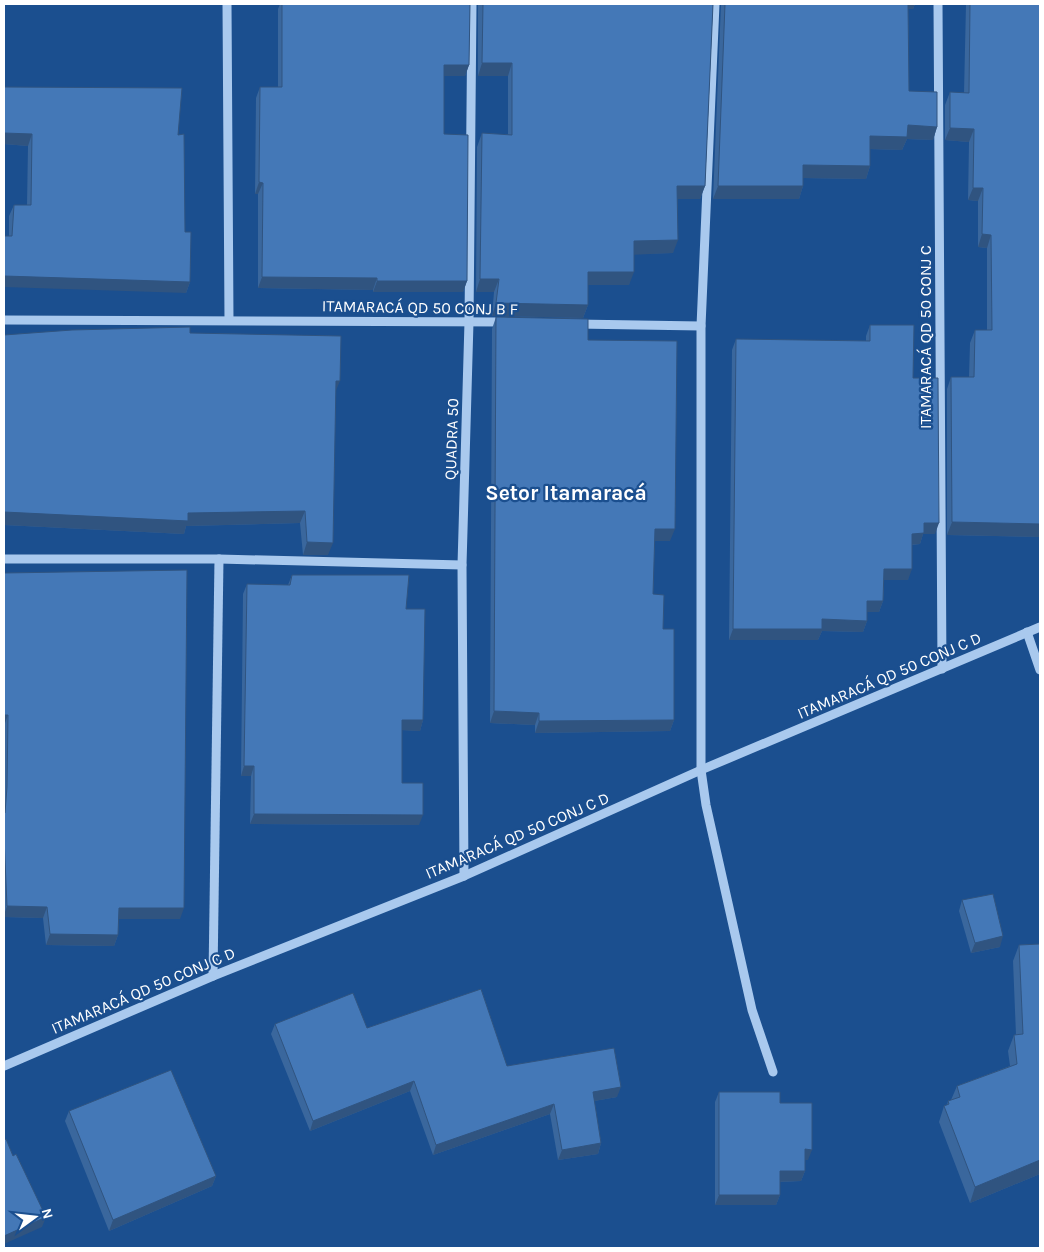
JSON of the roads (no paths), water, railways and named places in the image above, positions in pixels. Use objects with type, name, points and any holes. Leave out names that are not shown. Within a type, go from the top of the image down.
[{"type":"street","points":[[227,4],[228,320]]},
{"type":"street","name":"QUADRA 50","points":[[464,876],[462,565],[469,322],[472,4]]},
{"type":"street","points":[[715,4],[701,326],[701,770],[706,805],[752,1010],[773,1072]]},
{"type":"street","name":"ITAMARACÁ QD 50 CONJ C","points":[[938,4],[942,669]]},
{"type":"street","name":"ITAMARACÁ QD 50 CONJ B F","points":[[4,320],[518,323]]},
{"type":"street","points":[[566,324],[701,326]]},
{"type":"street","points":[[4,559],[219,559],[462,565]]},
{"type":"street","points":[[213,976],[219,559]]},
{"type":"street","name":"ITAMARACÁ QD 50 CONJ C D","points":[[4,1066],[213,976],[464,876],[701,770],[1040,627]]},
{"type":"street","points":[[1027,632],[1040,670]]},
{"type":"district","name":"Setor Itamaracá","points":[[566,493]]}]
